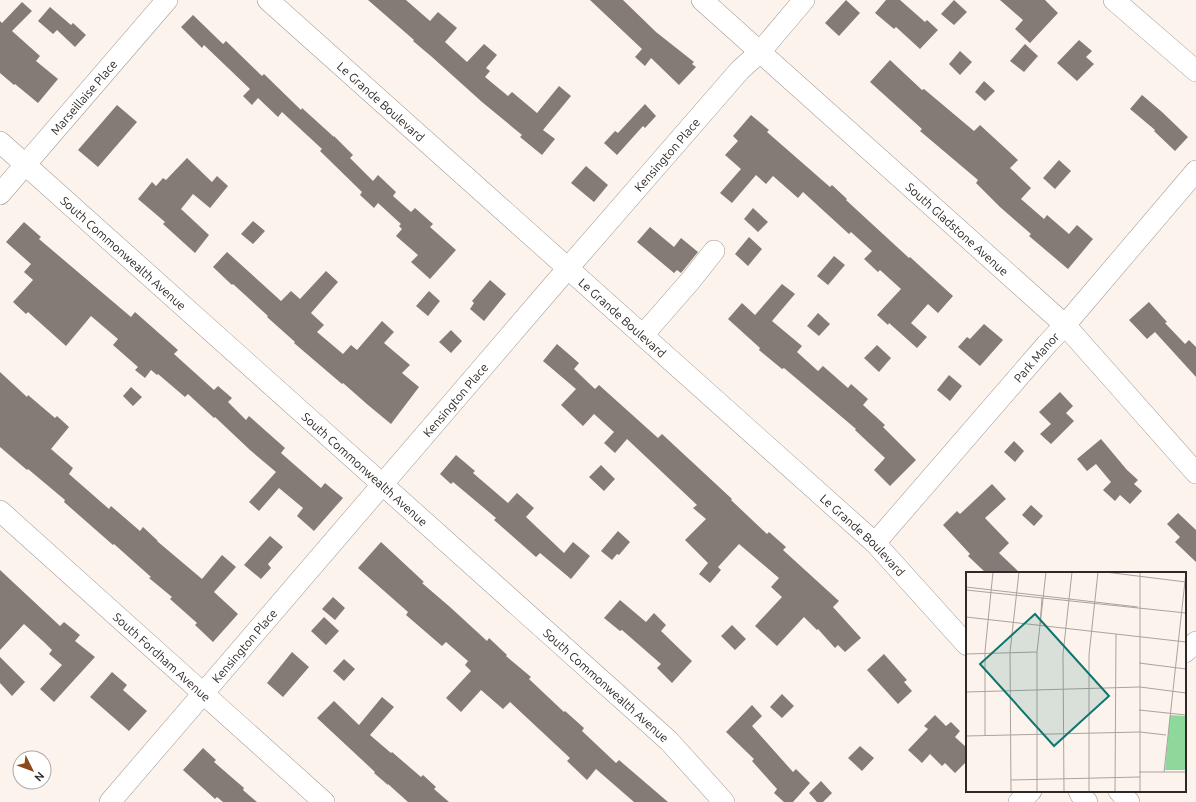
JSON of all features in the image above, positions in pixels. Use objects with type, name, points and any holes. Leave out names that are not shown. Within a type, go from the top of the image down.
[{"type":"street","name":"Marseillaise Place","points":[[0,194],[167,0]]},
{"type":"street","name":"Le Grande Boulevard","points":[[268,0],[875,543],[966,644]]},
{"type":"street","name":"South Gladstone Avenue","points":[[702,0],[1065,325],[1196,473]]},
{"type":"street","name":"Kensington Place","points":[[110,802],[568,268],[740,70],[760,52],[804,0]]},
{"type":"street","points":[[1114,0],[1196,71]]},
{"type":"street","name":"South Commonwealth Avenue","points":[[0,142],[669,741],[724,802]]},
{"type":"street","name":"Park Manor","points":[[875,543],[1065,325],[1196,171]]},
{"type":"street","points":[[643,335],[714,251]]},
{"type":"street","name":"South Fordham Avenue","points":[[0,511],[324,802]]},
{"type":"street","points":[[1186,651],[1196,642]]},
{"type":"street","points":[[1019,802],[1030,792]]},
{"type":"street","points":[[1080,792],[1086,802]]},
{"type":"street","points":[[1120,792],[1129,802]]},
{"type":"building","points":[[368,0],[406,0],[430,21],[438,12],[457,28],[445,42],[467,62],[484,44],[497,55],[486,68],[490,71],[485,77],[508,96],[512,92],[537,113],[559,86],[571,96],[543,130],[555,139],[542,155],[520,137],[522,135],[482,102]]},
{"type":"building","points":[[590,0],[623,0],[656,32],[694,62],[692,64],[696,67],[679,85],[651,58],[645,66],[635,57],[642,49]]},
{"type":"building","points":[[846,0],[860,13],[839,36],[825,23]]},
{"type":"building","points":[[886,0],[900,0],[925,22],[927,20],[938,30],[920,49],[896,27],[894,29],[875,13]]},
{"type":"building","points":[[954,0],[967,12],[954,25],[941,14]]},
{"type":"building","points":[[1000,0],[1045,0],[1058,13],[1030,43],[1015,29],[1023,20]]},
{"type":"building","points":[[22,2],[32,11],[12,31],[40,56],[36,61],[58,79],[38,103],[0,73],[0,21],[2,23]]},
{"type":"building","points":[[50,7],[71,25],[73,23],[86,35],[75,47],[57,30],[53,34],[38,21]]},
{"type":"building","points":[[193,15],[223,44],[226,41],[262,76],[264,74],[301,110],[302,108],[334,136],[353,155],[350,158],[373,181],[378,175],[396,192],[393,196],[411,212],[415,208],[433,224],[430,227],[456,250],[430,279],[411,262],[418,255],[396,236],[402,229],[399,226],[401,224],[378,203],[374,208],[360,195],[362,192],[320,151],[322,149],[282,112],[278,117],[258,98],[252,105],[243,96],[250,89],[204,45],[202,48],[181,27]]},
{"type":"building","points":[[1079,40],[1092,51],[1086,57],[1094,64],[1077,81],[1057,63]]},
{"type":"building","points":[[1025,44],[1038,56],[1024,72],[1010,61]]},
{"type":"building","points":[[960,51],[972,62],[960,75],[949,64]]},
{"type":"building","points":[[890,60],[922,90],[924,89],[974,131],[980,125],[1018,160],[1010,168],[1031,188],[1021,199],[1044,219],[1047,215],[1069,234],[1077,225],[1093,239],[1068,269],[1029,236],[1031,234],[1000,207],[976,183],[978,180],[920,131],[922,129],[870,82]]},
{"type":"building","points":[[984,81],[995,91],[985,101],[975,92]]},
{"type":"building","points":[[1142,95],[1188,137],[1175,151],[1154,131],[1155,130],[1130,109]]},
{"type":"building","points":[[645,104],[656,116],[645,128],[643,126],[617,155],[604,143],[615,131],[618,133]]},
{"type":"building","points":[[117,105],[137,122],[98,167],[78,150]]},
{"type":"building","points":[[751,115],[769,130],[767,132],[830,187],[832,185],[847,199],[846,200],[909,258],[910,257],[953,296],[938,313],[928,304],[911,323],[927,337],[917,348],[889,323],[888,325],[877,315],[901,289],[880,270],[878,272],[864,259],[872,251],[851,232],[849,234],[803,192],[798,198],[773,176],[766,184],[756,175],[732,203],[720,193],[741,169],[725,155],[738,141],[733,136]]},
{"type":"building","points":[[187,158],[212,182],[217,176],[228,186],[210,208],[193,194],[181,209],[209,235],[195,253],[163,224],[165,222],[138,199],[152,182],[156,186],[163,178],[166,180]]},
{"type":"building","points":[[1059,160],[1071,171],[1055,189],[1043,178]]},
{"type":"building","points":[[586,166],[608,185],[594,202],[571,183]]},
{"type":"building","points":[[753,208],[768,222],[758,232],[744,219]]},
{"type":"building","points":[[253,221],[265,231],[253,244],[241,234]]},
{"type":"building","points":[[24,222],[41,237],[39,239],[131,317],[135,312],[178,350],[174,354],[214,390],[218,386],[232,398],[228,402],[246,420],[249,416],[285,448],[281,453],[321,488],[325,483],[343,498],[314,531],[297,516],[303,508],[279,488],[259,511],[249,502],[276,472],[188,394],[185,397],[158,374],[157,375],[151,370],[145,378],[135,370],[138,367],[113,345],[118,339],[91,316],[66,346],[28,312],[26,314],[13,302],[33,280],[24,272],[31,264],[6,242]]},
{"type":"building","points":[[650,227],[674,247],[681,238],[698,252],[681,273],[677,270],[674,273],[637,242]]},
{"type":"building","points":[[749,237],[762,249],[748,266],[735,254]]},
{"type":"building","points":[[227,252],[281,301],[291,291],[300,299],[326,271],[338,282],[311,313],[324,325],[317,332],[343,354],[351,345],[357,350],[382,321],[394,332],[384,343],[410,365],[402,373],[419,387],[391,424],[294,343],[295,342],[267,317],[268,316],[213,267]]},
{"type":"building","points":[[834,256],[845,265],[828,285],[817,276]]},
{"type":"building","points":[[490,280],[506,294],[484,321],[470,309],[474,303],[472,301]]},
{"type":"building","points":[[782,284],[795,294],[772,321],[802,346],[797,352],[818,371],[823,366],[848,388],[851,384],[868,399],[863,405],[885,425],[883,427],[916,460],[890,486],[874,470],[885,458],[855,430],[856,429],[784,368],[782,369],[759,350],[760,348],[728,319],[742,303],[755,315]]},
{"type":"building","points":[[429,291],[440,301],[428,316],[416,306]]},
{"type":"building","points":[[1149,302],[1167,322],[1165,323],[1185,344],[1189,340],[1196,347],[1196,377],[1155,332],[1147,339],[1129,320]]},
{"type":"building","points":[[818,313],[830,324],[819,336],[807,326]]},
{"type":"building","points":[[984,324],[1003,340],[980,366],[958,347],[967,337],[970,339]]},
{"type":"building","points":[[451,330],[462,341],[451,353],[439,342]]},
{"type":"building","points":[[557,344],[579,363],[574,369],[595,389],[599,385],[658,438],[662,434],[732,499],[731,500],[767,534],[769,532],[786,547],[783,550],[839,601],[833,607],[861,638],[845,652],[838,645],[835,648],[818,629],[817,630],[804,617],[777,646],[755,626],[782,597],[771,587],[779,578],[739,544],[718,567],[721,570],[710,583],[699,574],[708,563],[685,540],[706,519],[693,508],[697,505],[627,439],[615,453],[604,443],[614,432],[594,414],[583,426],[561,405],[576,389],[543,361]]},
{"type":"building","points":[[877,345],[891,358],[879,372],[864,358]]},
{"type":"building","points":[[0,372],[27,397],[28,395],[55,418],[57,416],[69,427],[51,449],[73,468],[69,474],[109,509],[111,506],[140,531],[143,527],[157,541],[202,579],[222,555],[236,567],[214,592],[238,614],[213,642],[195,625],[197,623],[170,599],[172,597],[149,578],[151,577],[64,502],[65,500],[0,447]]},
{"type":"building","points":[[949,375],[962,386],[950,401],[937,390]]},
{"type":"building","points":[[131,387],[142,397],[133,406],[123,396]]},
{"type":"building","points":[[1060,392],[1073,406],[1066,413],[1074,421],[1051,444],[1040,434],[1051,424],[1039,412]]},
{"type":"building","points":[[1101,439],[1127,470],[1138,480],[1134,484],[1142,491],[1130,504],[1120,495],[1115,501],[1103,490],[1111,482],[1096,464],[1087,471],[1077,459]]},
{"type":"building","points":[[1014,441],[1024,451],[1015,462],[1004,452]]},
{"type":"building","points":[[456,455],[475,471],[473,473],[508,503],[517,493],[534,508],[526,517],[564,553],[573,542],[590,556],[571,579],[540,553],[536,557],[494,520],[496,518],[453,482],[451,484],[440,474]]},
{"type":"building","points":[[601,465],[615,479],[604,491],[589,477]]},
{"type":"building","points":[[992,484],[1006,499],[985,518],[1009,543],[999,553],[1019,572],[985,572],[968,556],[970,554],[943,525],[957,511],[960,514]]},
{"type":"building","points":[[1031,505],[1043,516],[1034,526],[1022,515]]},
{"type":"building","points":[[1178,513],[1196,530],[1196,562],[1175,542],[1180,537],[1167,524]]},
{"type":"building","points":[[618,531],[630,542],[619,555],[617,554],[612,560],[601,551]]},
{"type":"building","points":[[270,536],[283,547],[268,564],[271,568],[261,579],[244,565]]},
{"type":"building","points":[[381,542],[424,582],[422,583],[487,641],[489,638],[507,655],[506,656],[531,677],[529,679],[564,712],[565,711],[584,728],[582,731],[616,763],[619,760],[668,802],[634,802],[596,769],[587,780],[567,761],[570,758],[510,702],[503,709],[481,690],[461,712],[446,698],[471,671],[465,665],[468,661],[446,642],[442,646],[406,615],[408,612],[358,568]]},
{"type":"building","points":[[0,570],[60,626],[64,622],[80,635],[75,641],[95,657],[54,702],[40,689],[62,665],[49,654],[52,650],[45,643],[24,624],[0,650]]},
{"type":"building","points":[[333,597],[345,608],[335,620],[322,609]]},
{"type":"building","points":[[620,600],[646,622],[654,613],[666,625],[661,631],[692,661],[672,683],[657,668],[661,664],[622,630],[620,631],[604,618]]},
{"type":"building","points":[[324,617],[339,631],[326,645],[311,631]]},
{"type":"building","points":[[732,625],[746,639],[735,650],[721,636]]},
{"type":"building","points":[[292,652],[309,667],[283,697],[267,683]]},
{"type":"building","points":[[884,654],[907,680],[904,682],[912,691],[898,704],[867,670]]},
{"type":"building","points":[[0,657],[25,682],[12,696],[0,683]]},
{"type":"building","points":[[344,659],[355,669],[344,681],[333,671]]},
{"type":"building","points":[[112,672],[127,685],[123,690],[147,711],[129,731],[90,697]]},
{"type":"building","points":[[782,694],[794,706],[782,718],[770,707]]},
{"type":"building","points":[[382,697],[394,707],[370,735],[421,777],[423,775],[436,787],[434,789],[449,802],[408,802],[374,773],[375,772],[317,718],[334,701],[359,725]]},
{"type":"building","points":[[752,705],[762,716],[752,726],[793,772],[796,769],[810,783],[793,802],[784,802],[774,793],[777,789],[752,761],[754,759],[726,732]]},
{"type":"building","points":[[935,715],[946,726],[951,722],[960,731],[955,737],[966,747],[966,762],[955,773],[945,763],[942,766],[930,754],[922,763],[908,750],[928,729],[924,726]]},
{"type":"building","points":[[860,746],[874,758],[862,771],[848,758]]},
{"type":"building","points":[[203,748],[216,760],[214,762],[244,788],[243,790],[257,802],[223,802],[217,797],[215,799],[183,770]]},
{"type":"building","points":[[821,781],[832,793],[823,802],[817,802],[809,793]]}]
